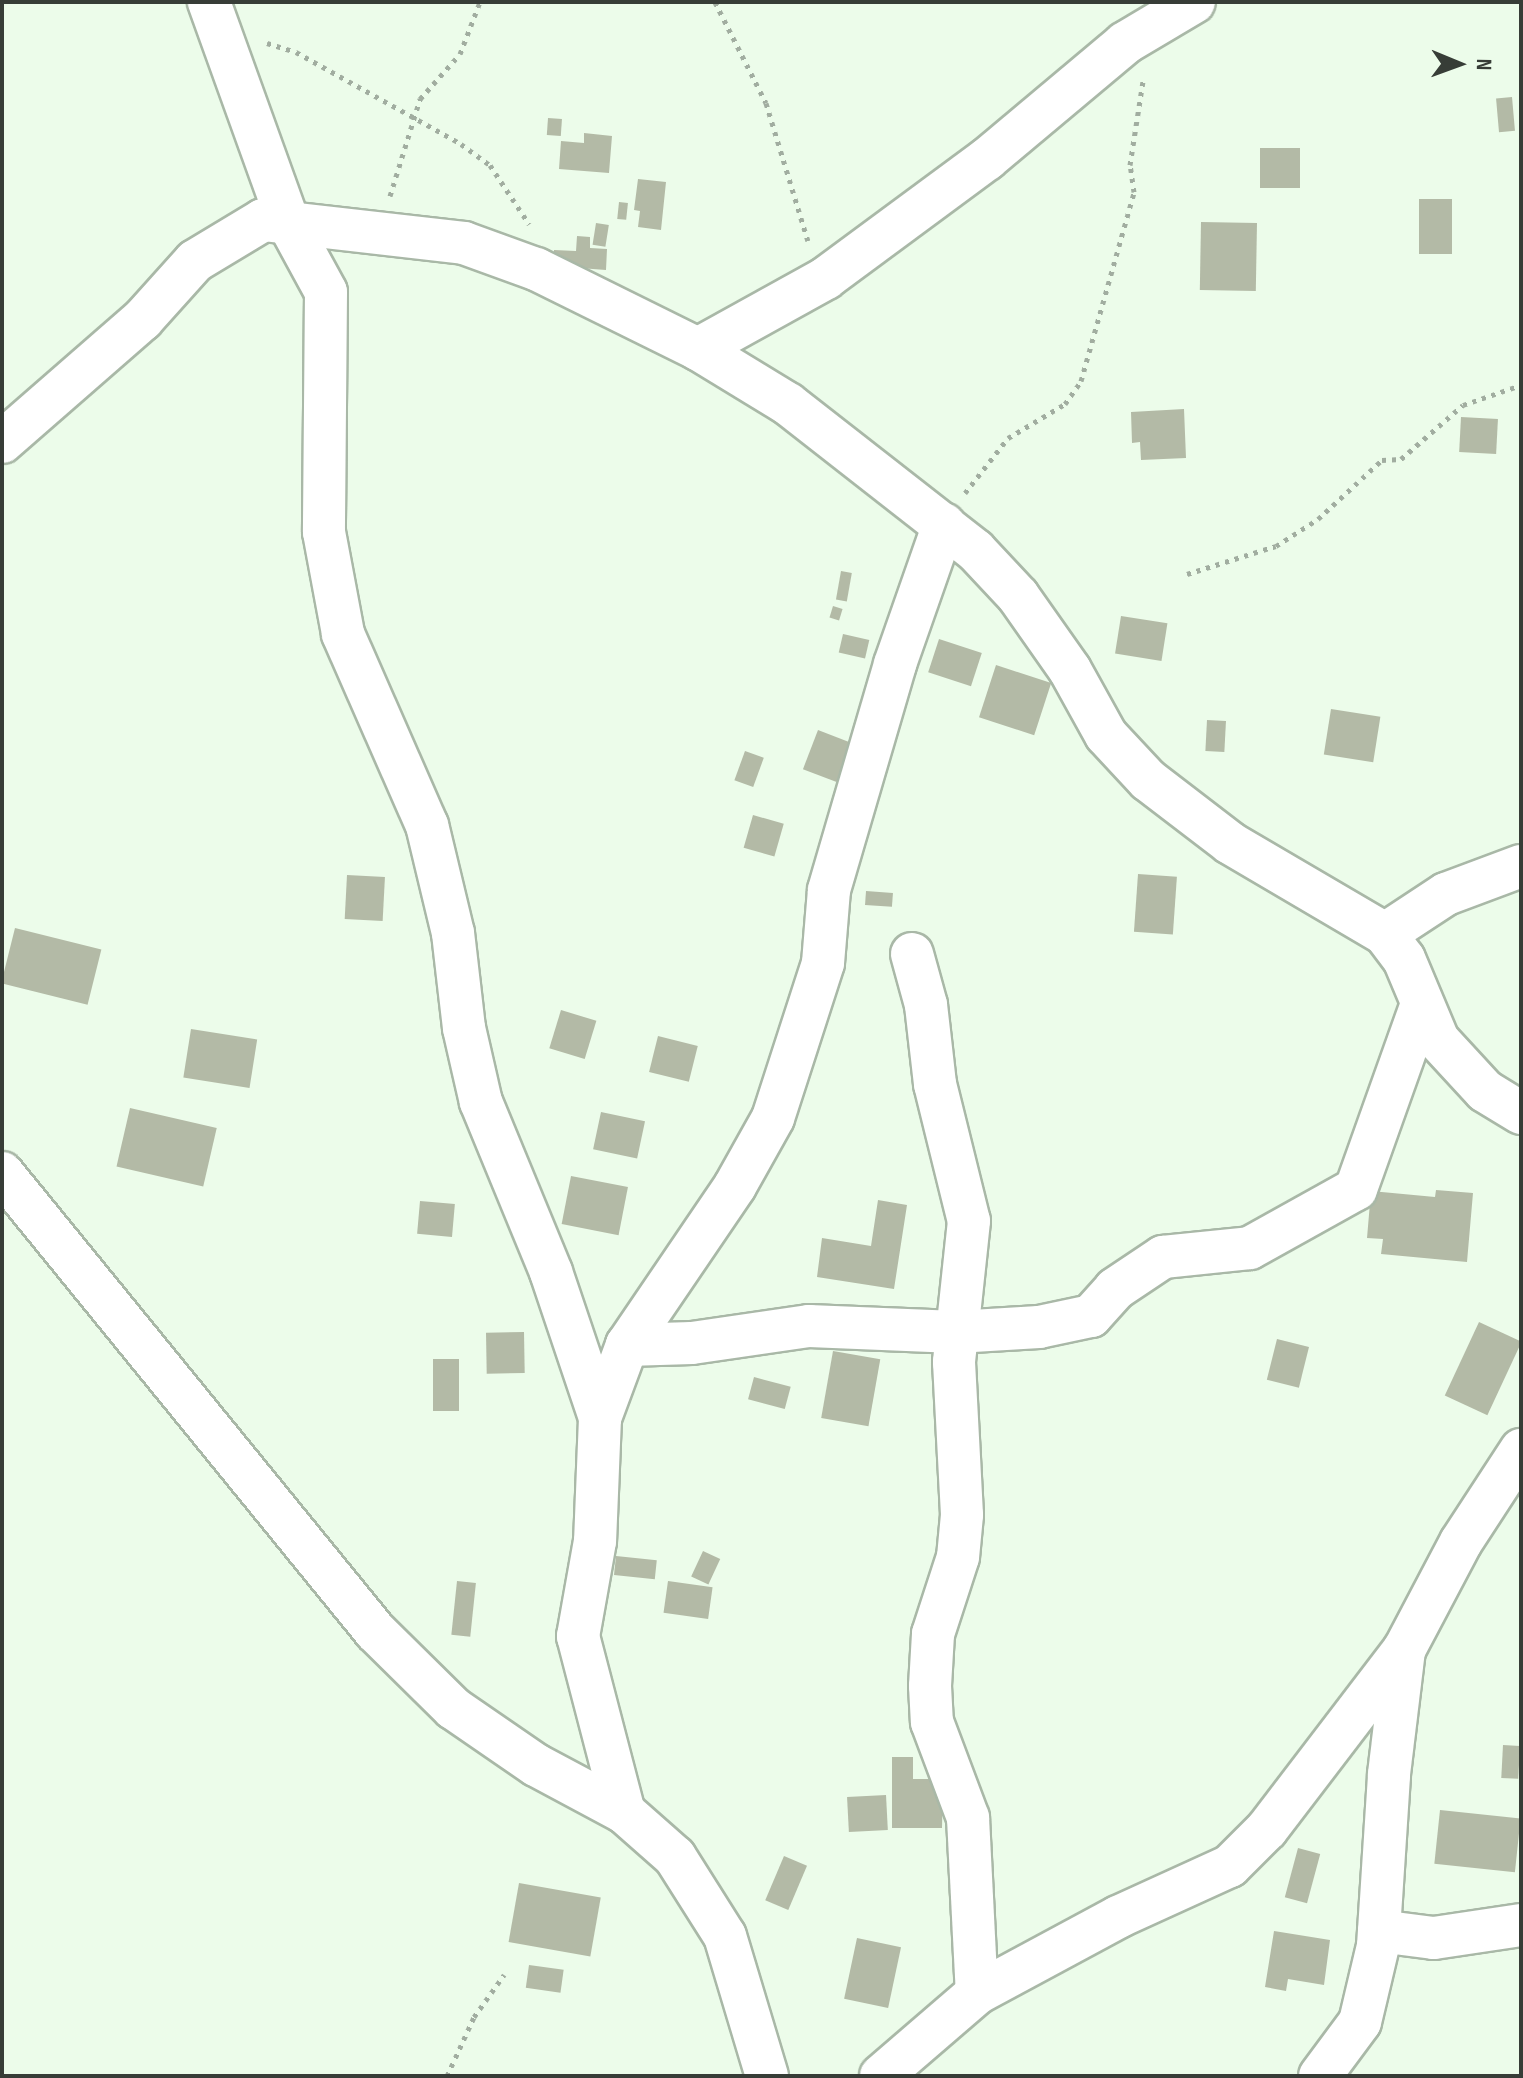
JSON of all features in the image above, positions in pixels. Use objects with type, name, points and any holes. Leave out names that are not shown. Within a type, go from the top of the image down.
[{"type":"street","points":[[698,349],[826,278],[987,159],[1149,28],[1194,2]]},
{"type":"street","points":[[213,13],[289,224],[328,305],[324,532],[336,610],[427,825],[453,933],[464,1028],[481,1102],[551,1272],[600,1418]]},
{"type":"street","points":[[2,442],[142,320],[195,261],[235,232],[263,220],[367,235],[464,243],[536,269],[698,349],[788,404],[944,524],[1018,596],[1070,670],[1106,735],[1148,780],[1230,843],[1385,934],[1404,959],[1421,1006],[1438,1040],[1485,1091],[1521,1113]]},
{"type":"street","points":[[624,1812],[578,1636],[595,1541],[600,1418],[627,1345],[735,1186],[773,1118],[823,963],[829,890],[895,664],[944,524]]},
{"type":"street","points":[[1385,934],[1446,894],[1521,866]]},
{"type":"street","points":[[912,954],[926,1005],[935,1084],[969,1221],[956,1332],[962,1515],[954,1577],[933,1634],[930,1686],[932,1722],[968,1818],[977,1993]]},
{"type":"street","points":[[627,1345],[692,1343],[809,1326],[956,1332],[1039,1327],[1091,1316],[1115,1289],[1163,1257],[1250,1248],[1356,1189],[1399,1055],[1421,1006]]},
{"type":"street","points":[[2,1173],[375,1631],[453,1708],[536,1765],[624,1812],[675,1857],[725,1936],[767,2076]]},
{"type":"street","points":[[881,2076],[977,1993],[1118,1917],[1230,1866],[1267,1829],[1404,1650],[1461,1542],[1521,1450]]},
{"type":"street","points":[[1320,2076],[1360,2022],[1379,1931],[1389,1774],[1404,1650]]},
{"type":"street","points":[[1379,1931],[1434,1938],[1521,1925]]},
{"type":"path","points":[[367,235],[396,184],[412,119],[427,88],[460,54],[480,2]]},
{"type":"path","points":[[715,2],[766,103],[805,235],[826,278]]},
{"type":"path","points":[[213,13],[296,52],[490,165],[534,232],[536,269]]},
{"type":"path","points":[[944,524],[1008,438],[1065,404],[1081,381],[1134,192],[1130,165],[1149,28]]},
{"type":"path","points":[[1187,574],[1276,546],[1318,519],[1382,460],[1401,459],[1463,405],[1521,385]]},
{"type":"path","points":[[447,2076],[474,2017],[504,1975]]},
{"type":"building","points":[[1512,97],[1515,131],[1499,132],[1496,98]]},
{"type":"building","points":[[548,118],[562,119],[561,136],[547,135]]},
{"type":"building","points":[[584,133],[612,136],[609,173],[559,169],[561,141],[584,143]]},
{"type":"building","points":[[1260,148],[1300,148],[1300,188],[1260,188]]},
{"type":"building","points":[[638,179],[666,182],[661,230],[638,227],[640,211],[634,210]]},
{"type":"building","points":[[1419,199],[1452,199],[1452,254],[1419,254]]},
{"type":"building","points":[[619,202],[628,203],[626,220],[617,219]]},
{"type":"building","points":[[1201,222],[1257,223],[1256,291],[1200,290]]},
{"type":"building","points":[[596,223],[609,225],[605,247],[593,245]]},
{"type":"building","points":[[577,236],[590,237],[590,248],[607,249],[606,270],[553,266],[554,250],[576,251]]},
{"type":"building","points":[[1184,409],[1186,458],[1141,460],[1140,442],[1132,443],[1131,412]]},
{"type":"building","points":[[1461,417],[1498,419],[1496,454],[1459,452]]},
{"type":"building","points":[[841,571],[852,573],[847,601],[836,600]]},
{"type":"building","points":[[833,606],[843,609],[839,620],[829,617]]},
{"type":"building","points":[[1121,616],[1167,623],[1161,661],[1115,654]]},
{"type":"building","points":[[843,634],[869,640],[865,659],[839,653]]},
{"type":"building","points":[[939,639],[982,653],[971,686],[928,672]]},
{"type":"building","points":[[996,665],[1051,683],[1034,735],[979,717]]},
{"type":"building","points":[[1331,709],[1380,717],[1373,762],[1324,754]]},
{"type":"building","points":[[1207,720],[1226,721],[1224,752],[1205,751]]},
{"type":"building","points":[[818,730],[852,743],[837,782],[803,769]]},
{"type":"building","points":[[745,751],[764,758],[753,787],[734,780]]},
{"type":"building","points":[[753,815],[784,824],[774,857],[744,848]]},
{"type":"building","points":[[1138,874],[1177,877],[1173,935],[1134,932]]},
{"type":"building","points":[[347,875],[385,877],[383,921],[345,919]]},
{"type":"building","points":[[866,891],[893,893],[892,907],[865,905]]},
{"type":"building","points":[[15,928],[101,950],[88,1005],[2,984]]},
{"type":"building","points":[[561,1010],[596,1021],[585,1059],[549,1048]]},
{"type":"building","points":[[191,1029],[257,1039],[250,1088],[183,1077]]},
{"type":"building","points":[[658,1036],[698,1046],[689,1082],[649,1072]]},
{"type":"building","points":[[130,1108],[217,1128],[203,1186],[117,1166]]},
{"type":"building","points":[[601,1112],[645,1121],[637,1159],[593,1149]]},
{"type":"building","points":[[571,1176],[628,1187],[619,1235],[562,1224]]},
{"type":"building","points":[[1436,1190],[1473,1193],[1467,1262],[1381,1254],[1383,1239],[1367,1238],[1371,1191],[1435,1197]]},
{"type":"building","points":[[878,1200],[907,1205],[894,1289],[817,1277],[822,1238],[871,1246]]},
{"type":"building","points":[[420,1201],[455,1204],[452,1237],[417,1234]]},
{"type":"building","points":[[1479,1322],[1521,1342],[1487,1415],[1445,1395]]},
{"type":"building","points":[[524,1332],[525,1373],[487,1374],[486,1333]]},
{"type":"building","points":[[1277,1339],[1309,1347],[1299,1388],[1267,1380]]},
{"type":"building","points":[[833,1351],[880,1359],[868,1426],[821,1418]]},
{"type":"building","points":[[433,1359],[459,1359],[459,1411],[433,1411]]},
{"type":"building","points":[[754,1377],[791,1387],[785,1409],[748,1399]]},
{"type":"building","points":[[703,1551],[720,1559],[708,1584],[691,1576]]},
{"type":"building","points":[[616,1556],[657,1560],[655,1579],[614,1575]]},
{"type":"building","points":[[457,1581],[476,1583],[470,1637],[451,1635]]},
{"type":"building","points":[[668,1581],[713,1587],[708,1619],[664,1613]]},
{"type":"building","points":[[1503,1745],[1520,1746],[1518,1779],[1501,1778]]},
{"type":"building","points":[[892,1757],[913,1757],[913,1779],[943,1779],[942,1828],[892,1828]]},
{"type":"building","points":[[886,1795],[888,1830],[849,1832],[847,1797]]},
{"type":"building","points":[[1440,1810],[1521,1818],[1515,1872],[1434,1864]]},
{"type":"building","points":[[1298,1848],[1320,1854],[1307,1903],[1285,1897]]},
{"type":"building","points":[[784,1856],[807,1866],[788,1910],[765,1900]]},
{"type":"building","points":[[519,1883],[601,1897],[590,1957],[509,1942]]},
{"type":"building","points":[[1274,1931],[1330,1940],[1324,1985],[1288,1979],[1286,1991],[1265,1987]]},
{"type":"building","points":[[857,1938],[901,1947],[888,2008],[844,1999]]},
{"type":"building","points":[[529,1965],[564,1970],[560,1993],[526,1988]]}]
